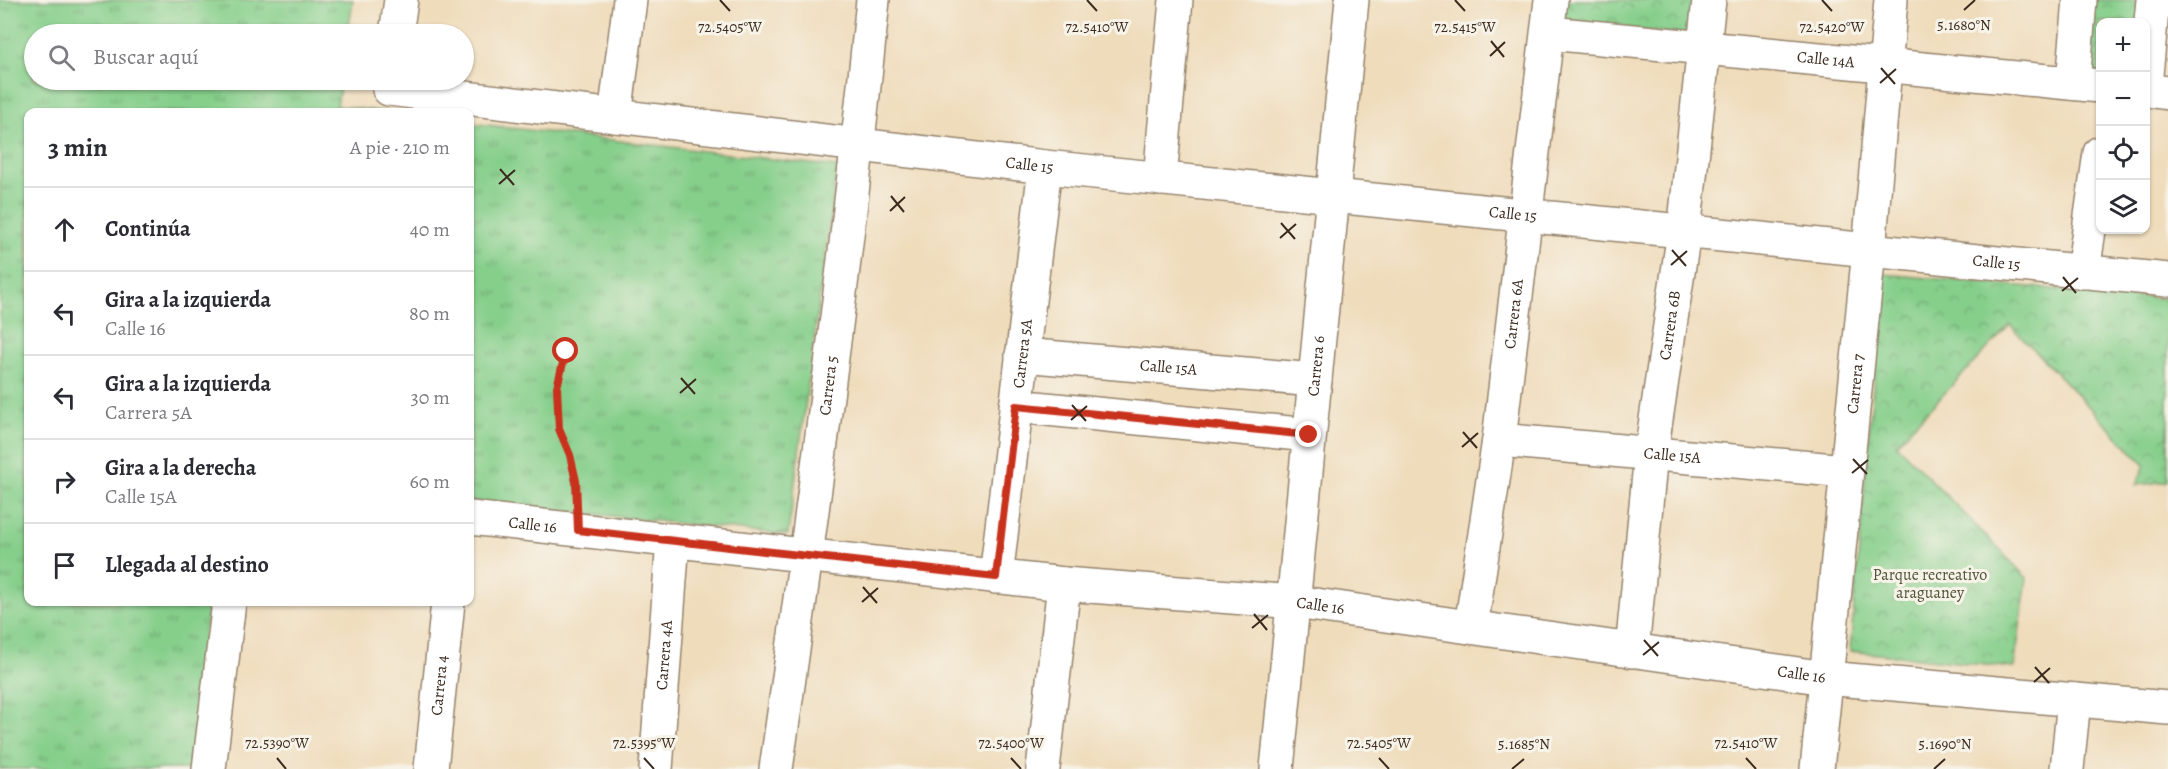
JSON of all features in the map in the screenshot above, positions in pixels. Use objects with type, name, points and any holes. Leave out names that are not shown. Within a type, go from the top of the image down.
[{"type":"street","points":[[397,24],[401,0]]},
{"type":"street","points":[[615,116],[630,0]]},
{"type":"street","name":"Carrera 5","points":[[776,769],[807,555],[858,145],[873,0]]},
{"type":"street","points":[[1160,179],[1176,0]]},
{"type":"street","name":"Carrera 6","points":[[1277,769],[1335,196],[1352,0]]},
{"type":"street","name":"Carrera 6A","points":[[1471,627],[1499,440],[1549,33],[1551,0]]},
{"type":"street","name":"Carrera 6B","points":[[1632,651],[1651,453],[1684,232],[1709,0]]},
{"type":"street","name":"Carrera 7","points":[[1817,769],[1869,250],[1891,0]]},
{"type":"street","points":[[2080,0],[2086,85]]},
{"type":"street","points":[[2145,72],[2153,0]]},
{"type":"street","name":"Calle 14A","points":[[1549,33],[2086,85]]},
{"type":"street","name":"Calle 15","points":[[397,90],[1045,167],[2168,280]]},
{"type":"street","points":[[2150,91],[2168,93]]},
{"type":"street","name":"Carrera 5A","points":[[996,577],[1045,167]]},
{"type":"street","points":[[2084,272],[2096,180]]},
{"type":"street","name":"Calle 15A","points":[[1022,355],[1315,380]]},
{"type":"street","points":[[1016,406],[1309,435]]},
{"type":"street","name":"Calle 15A","points":[[1499,440],[1846,471]]},
{"type":"street","name":"Calle 16","points":[[474,518],[1064,584],[1295,602],[1826,678],[2168,708]]},
{"type":"street","name":"Carrera 4A","points":[[656,769],[673,540]]},
{"type":"street","points":[[1043,769],[1064,584]]},
{"type":"street","points":[[209,769],[229,606]]},
{"type":"street","name":"Carrera 4","points":[[431,769],[448,606]]},
{"type":"street","points":[[2067,769],[2074,700]]},
{"type":"path","points":[[566,351],[557,387],[559,429],[570,455],[576,481],[578,530]]},
{"type":"green space","points":[[0,0],[353,0],[349,24],[24,24],[24,90],[339,90],[337,106],[354,108],[24,108],[24,606],[208,606],[191,769],[0,769]]},
{"type":"green space","points":[[1563,0],[1700,0],[1696,36],[1561,22]]},
{"type":"green space","points":[[2088,0],[2147,0],[2145,18],[2096,18],[2096,81],[2080,79]]},
{"type":"green space","points":[[474,123],[837,167],[788,535],[474,501]]},
{"type":"green space","name":"Parque recreativo araguaney","points":[[1883,274],[2168,299],[2168,481],[2136,485],[2145,465],[2010,325],[1896,444],[2027,578],[2014,668],[1850,651]]},
{"type":"route","points":[[566,351],[557,387],[559,429],[570,455],[576,481],[578,530],[996,577],[1016,406],[1309,435]]}]
